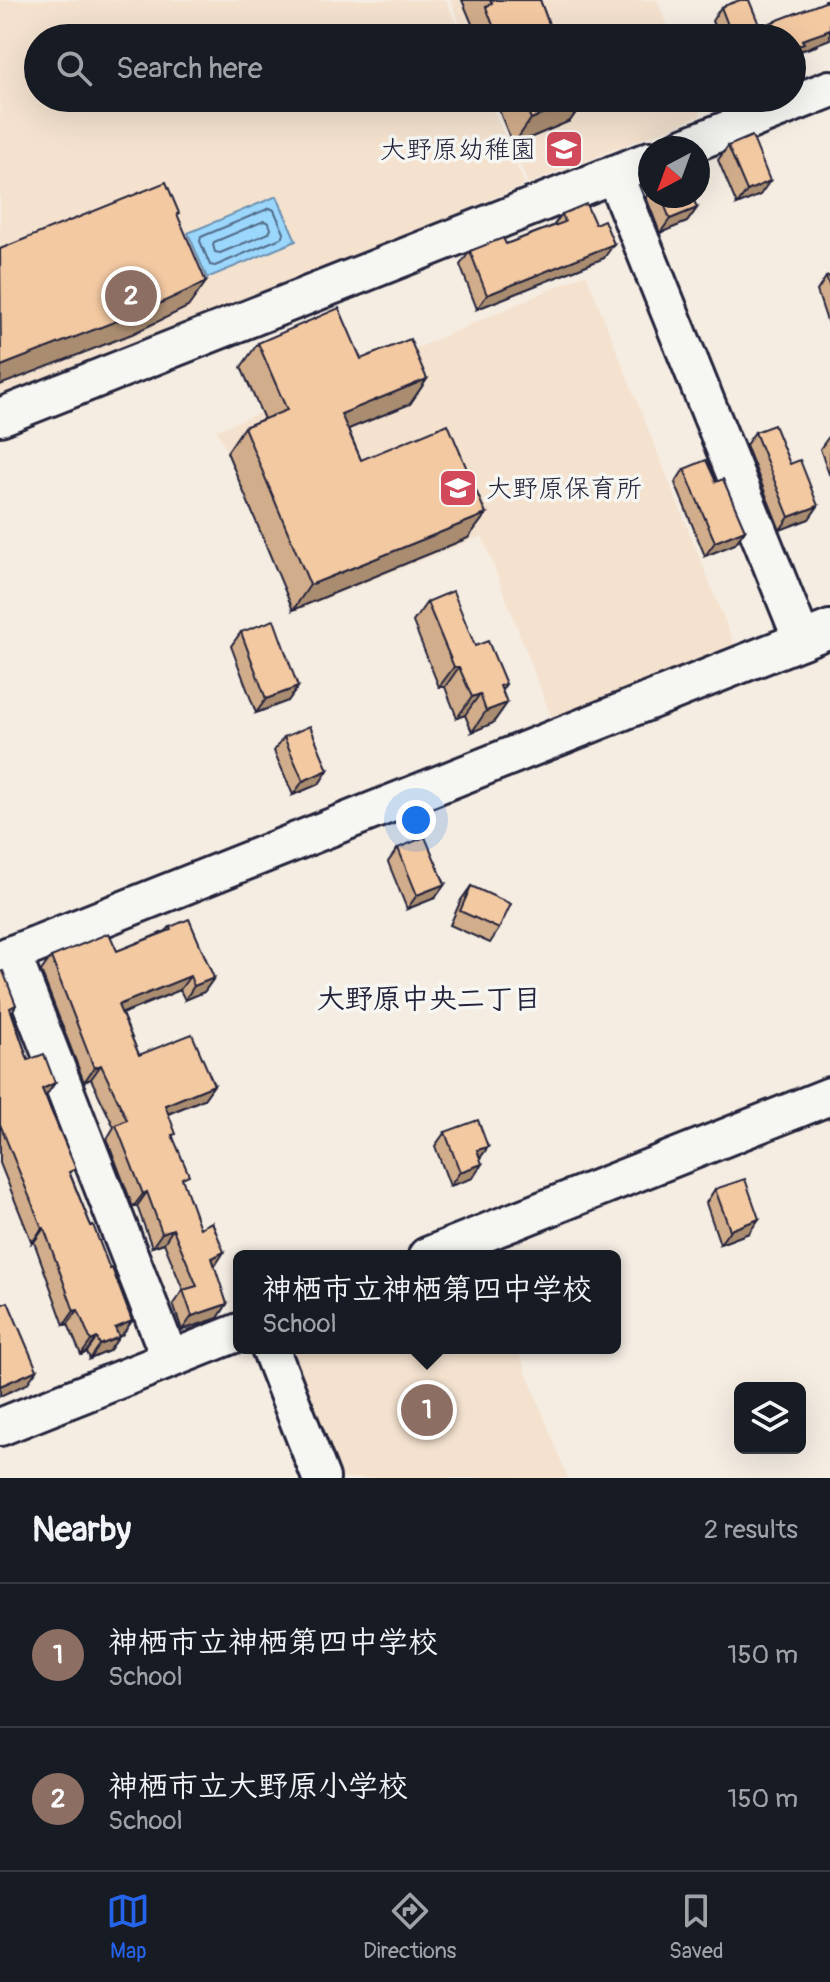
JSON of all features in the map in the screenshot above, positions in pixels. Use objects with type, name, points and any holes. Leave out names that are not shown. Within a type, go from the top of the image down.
[{"type":"street","points":[[806,99],[830,89]]},
{"type":"street","points":[[710,137],[772,112]]},
{"type":"street","points":[[0,417],[638,165]]},
{"type":"street","points":[[170,1359],[6,956],[816,634],[614,174]]},
{"type":"street","points":[[442,1250],[830,1096]]},
{"type":"street","points":[[0,1427],[233,1334]]},
{"type":"street","points":[[272,1354],[321,1478]]},
{"type":"shaded area","points":[[0,0],[446,0],[456,24],[24,24],[24,112],[494,112],[525,185],[0,406]]},
{"type":"shaded area","points":[[450,0],[657,0],[666,24],[461,24]]},
{"type":"shaded area","name":"大野原幼稚園","points":[[498,112],[700,112],[701,115],[648,136],[638,136],[638,140],[528,184]]},
{"type":"shaded area","name":"大野原保育所","points":[[586,274],[735,646],[554,724],[482,536],[296,611],[217,430],[403,354]]},
{"type":"shaded area","points":[[289,1354],[519,1354],[568,1478],[339,1478]]},
{"type":"water","points":[[277,196],[296,241],[207,278],[188,233]]},
{"type":"building","points":[[490,0],[540,0],[549,24],[493,24],[486,7],[492,3]]},
{"type":"building","points":[[749,0],[759,24],[728,24],[721,7]]},
{"type":"building","points":[[830,0],[830,29],[806,39],[806,24],[768,24]]},
{"type":"building","points":[[528,112],[548,112],[531,119]]},
{"type":"building","points":[[752,136],[770,181],[747,191],[728,146]]},
{"type":"building","points":[[166,182],[206,282],[150,308],[1,366],[0,249]]},
{"type":"building","points":[[586,204],[595,224],[604,220],[614,244],[487,295],[470,251],[503,238],[506,244],[565,222],[562,214]]},
{"type":"building","points":[[666,208],[697,208],[670,219]]},
{"type":"building","points":[[339,308],[361,359],[410,339],[427,379],[341,414],[361,460],[448,424],[486,514],[310,585],[244,427],[287,410],[258,343]]},
{"type":"building","points":[[774,425],[790,464],[800,460],[818,506],[789,517],[755,432]]},
{"type":"building","points":[[706,460],[716,482],[723,479],[745,530],[715,542],[684,469]]},
{"type":"building","points":[[453,591],[475,646],[488,641],[506,684],[500,686],[507,703],[486,711],[480,694],[472,697],[459,667],[454,667],[427,602]]},
{"type":"building","points":[[274,620],[298,687],[266,699],[241,632]]},
{"type":"building","points":[[310,726],[328,770],[303,781],[284,737]]},
{"type":"building","points":[[425,837],[445,884],[417,895],[398,848]]},
{"type":"building","points":[[471,886],[511,904],[499,929],[460,911]]},
{"type":"building","points":[[189,919],[214,978],[194,986],[190,976],[118,1005],[139,1055],[192,1034],[214,1085],[165,1105],[176,1134],[172,1135],[189,1175],[182,1178],[200,1228],[212,1222],[224,1252],[212,1258],[227,1304],[192,1316],[183,1290],[197,1286],[173,1229],[162,1233],[147,1192],[143,1194],[116,1125],[127,1120],[101,1065],[94,1068],[51,957],[109,933],[117,951],[171,930],[170,927]]},
{"type":"building","points":[[3,971],[16,1005],[10,1008],[28,1060],[44,1054],[55,1083],[42,1089],[76,1169],[69,1172],[132,1321],[115,1328],[119,1337],[100,1345],[97,1338],[91,1341],[78,1310],[74,1311],[44,1228],[0,1124],[0,972]]},
{"type":"building","points":[[478,1120],[488,1147],[477,1150],[482,1164],[460,1172],[445,1132]]},
{"type":"building","points":[[745,1179],[759,1219],[730,1230],[715,1189]]},
{"type":"building","points":[[8,1302],[37,1370],[0,1386],[0,1305]]},
{"type":"place","name":"大野原幼稚園","points":[[564,149]]},
{"type":"place","name":"神栖市立大野原小学校","points":[[131,296]]},
{"type":"place","name":"大野原保育所","points":[[458,488]]},
{"type":"place","name":"神栖市立神栖第四中学校","points":[[427,1410]]},
{"type":"district","name":"大野原中央二丁目","points":[[429,998]]}]
